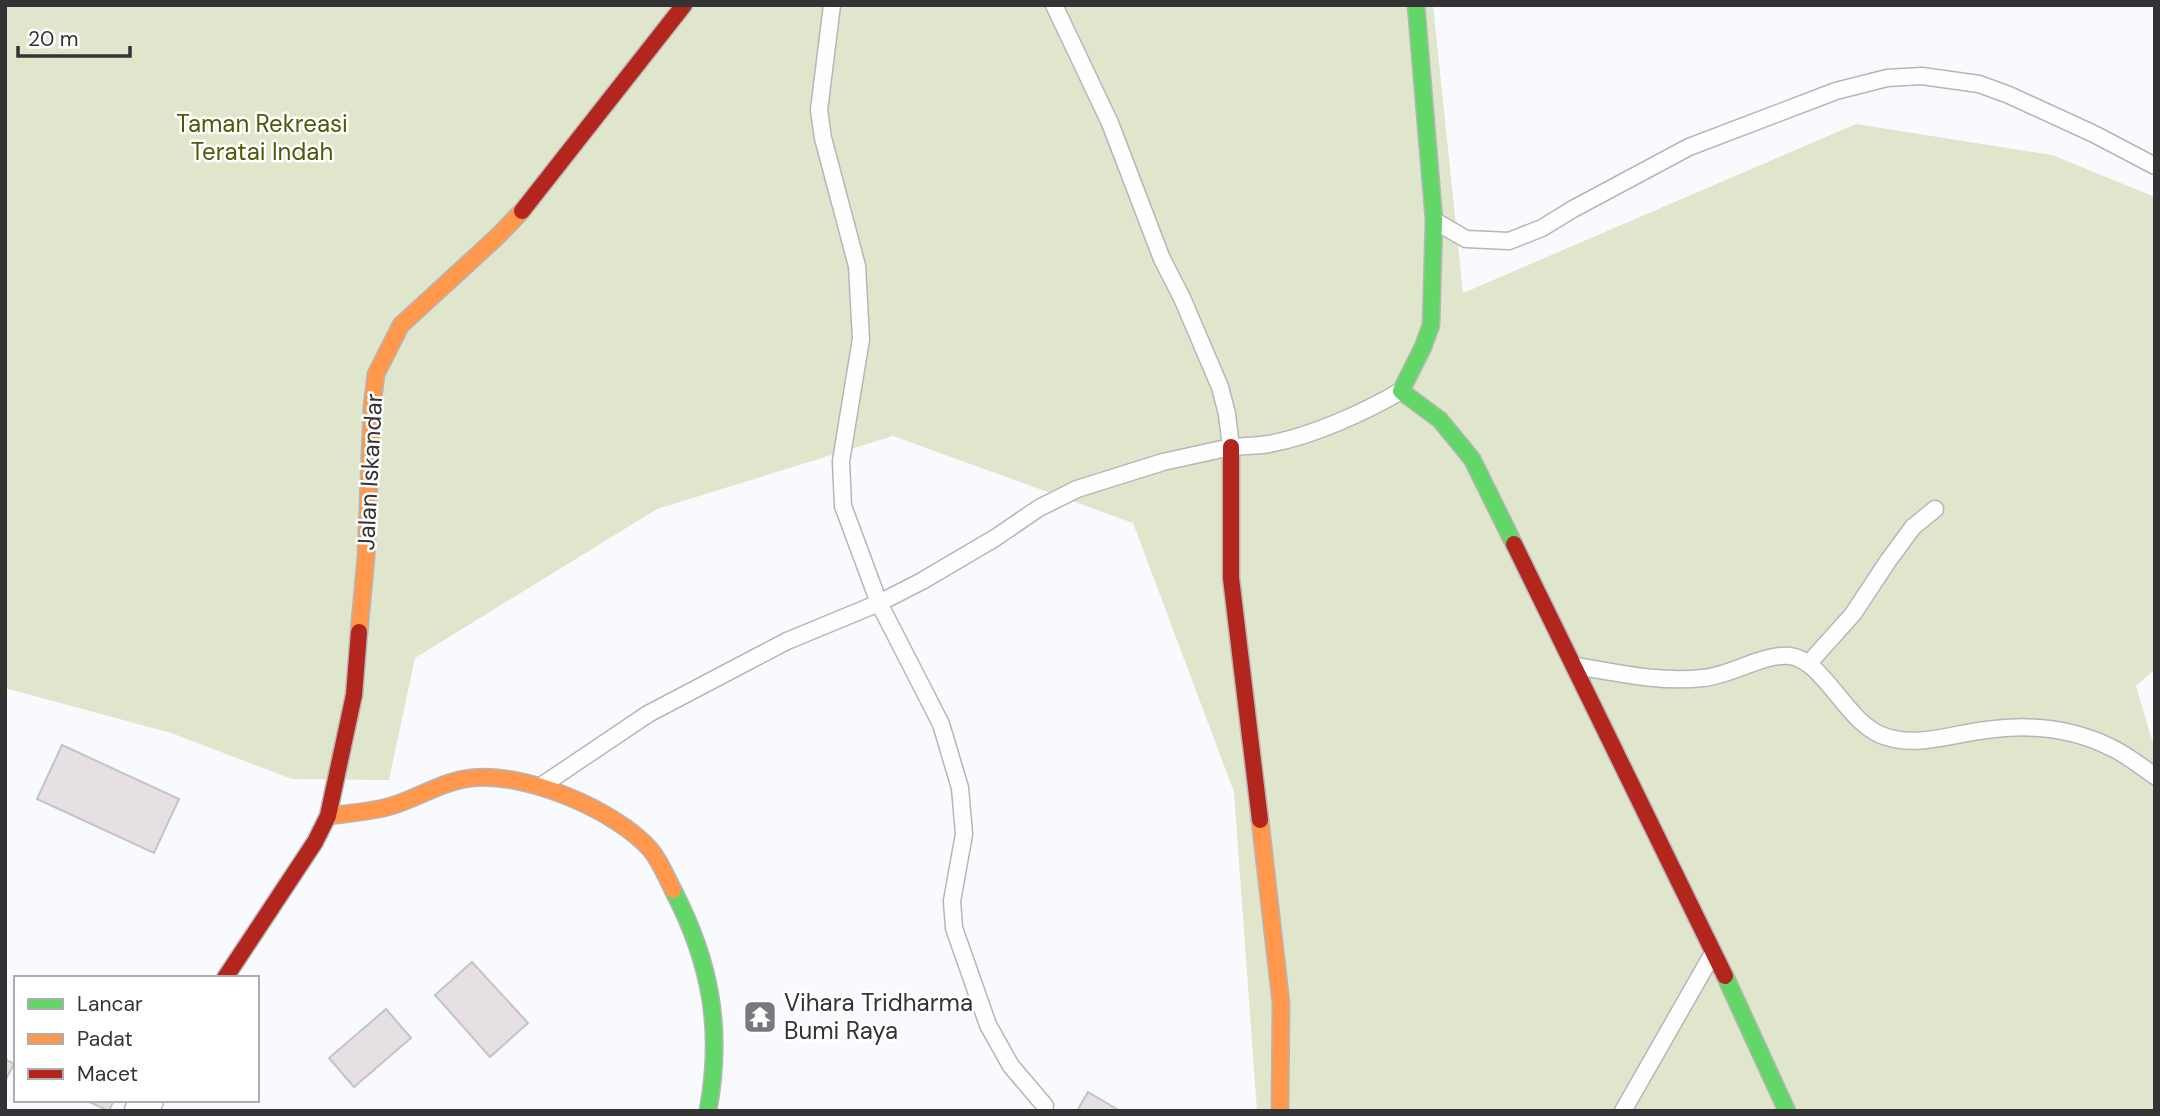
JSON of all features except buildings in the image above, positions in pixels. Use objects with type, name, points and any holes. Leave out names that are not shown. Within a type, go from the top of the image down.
[{"type":"street","name":"Jalan Iskandar","points":[[226,976],[315,842],[328,816],[354,695],[366,557],[372,407],[376,374],[401,324],[521,212],[684,5]]},
{"type":"street","points":[[1416,5],[1434,220],[1431,325],[1401,391],[1440,420],[1472,459],[1714,952],[1787,1111]]},
{"type":"street","points":[[1231,447],[1231,578],[1281,1003],[1280,1111]]},
{"type":"street","points":[[328,816],[392,806],[444,784],[480,777],[542,786],[565,794],[615,820],[651,849],[688,915],[707,970],[717,1028],[712,1094],[708,1111]]},
{"type":"lane","points":[[832,5],[819,110],[822,138],[857,266],[861,339],[841,461],[843,506],[879,603],[941,724],[960,788],[964,834],[952,901],[954,928],[988,1025],[1011,1066],[1045,1106]]},
{"type":"lane","points":[[1054,5],[1110,123],[1162,259],[1182,298],[1220,387],[1231,447]]},
{"type":"lane","points":[[1434,220],[1466,239],[1508,241],[1542,228],[1583,203],[1689,147],[1836,91],[1888,78],[1923,76],[1979,84],[2094,134],[2155,166]]},
{"type":"lane","points":[[542,786],[648,714],[787,641],[879,603],[922,581],[995,538],[1039,508],[1077,489],[1163,462],[1231,447],[1269,444],[1368,410],[1401,391]]},
{"type":"lane","points":[[1809,663],[1853,614],[1913,527],[1935,509]]},
{"type":"lane","points":[[1574,666],[1663,681],[1706,678],[1769,659],[1790,656],[1809,663],[1852,714],[1880,735],[1913,742],[2028,726],[2080,734],[2112,747],[2155,776]]},
{"type":"lane","points":[[1623,1111],[1714,952]]},
{"type":"green space","name":"Taman Rekreasi Teratai Indah","points":[[5,5],[1433,5],[1463,293],[1856,124],[2052,155],[2155,197],[2155,669],[2136,686],[2155,750],[2155,1111],[1257,1111],[1234,792],[1133,523],[893,436],[657,509],[415,658],[389,780],[292,779],[171,733],[5,688]]},
{"type":"traffic: fast","points":[[1416,5],[1434,220],[1431,325],[1401,391],[1440,420],[1472,459],[1514,544]]},
{"type":"traffic: fast","points":[[673,890],[697,944],[710,998],[714,1053],[708,1111]]},
{"type":"traffic: fast","points":[[1725,976],[1787,1111]]},
{"type":"traffic: slow","points":[[359,632],[376,374],[401,325],[522,211]]},
{"type":"traffic: slow","points":[[328,816],[391,806],[441,786],[471,778],[517,781],[567,796],[614,820],[650,849],[673,890]]},
{"type":"traffic: slow","points":[[1260,820],[1281,1003],[1280,1111]]},
{"type":"traffic: jam","points":[[522,211],[684,5]]},
{"type":"traffic: jam","points":[[1231,447],[1231,578],[1260,820]]},
{"type":"traffic: jam","points":[[1514,544],[1725,976]]},
{"type":"traffic: jam","points":[[226,976],[315,842],[328,816],[354,695],[359,632]]},
{"type":"place","name":"Vihara Tridharma Bumi Raya","points":[[760,1017]]}]
